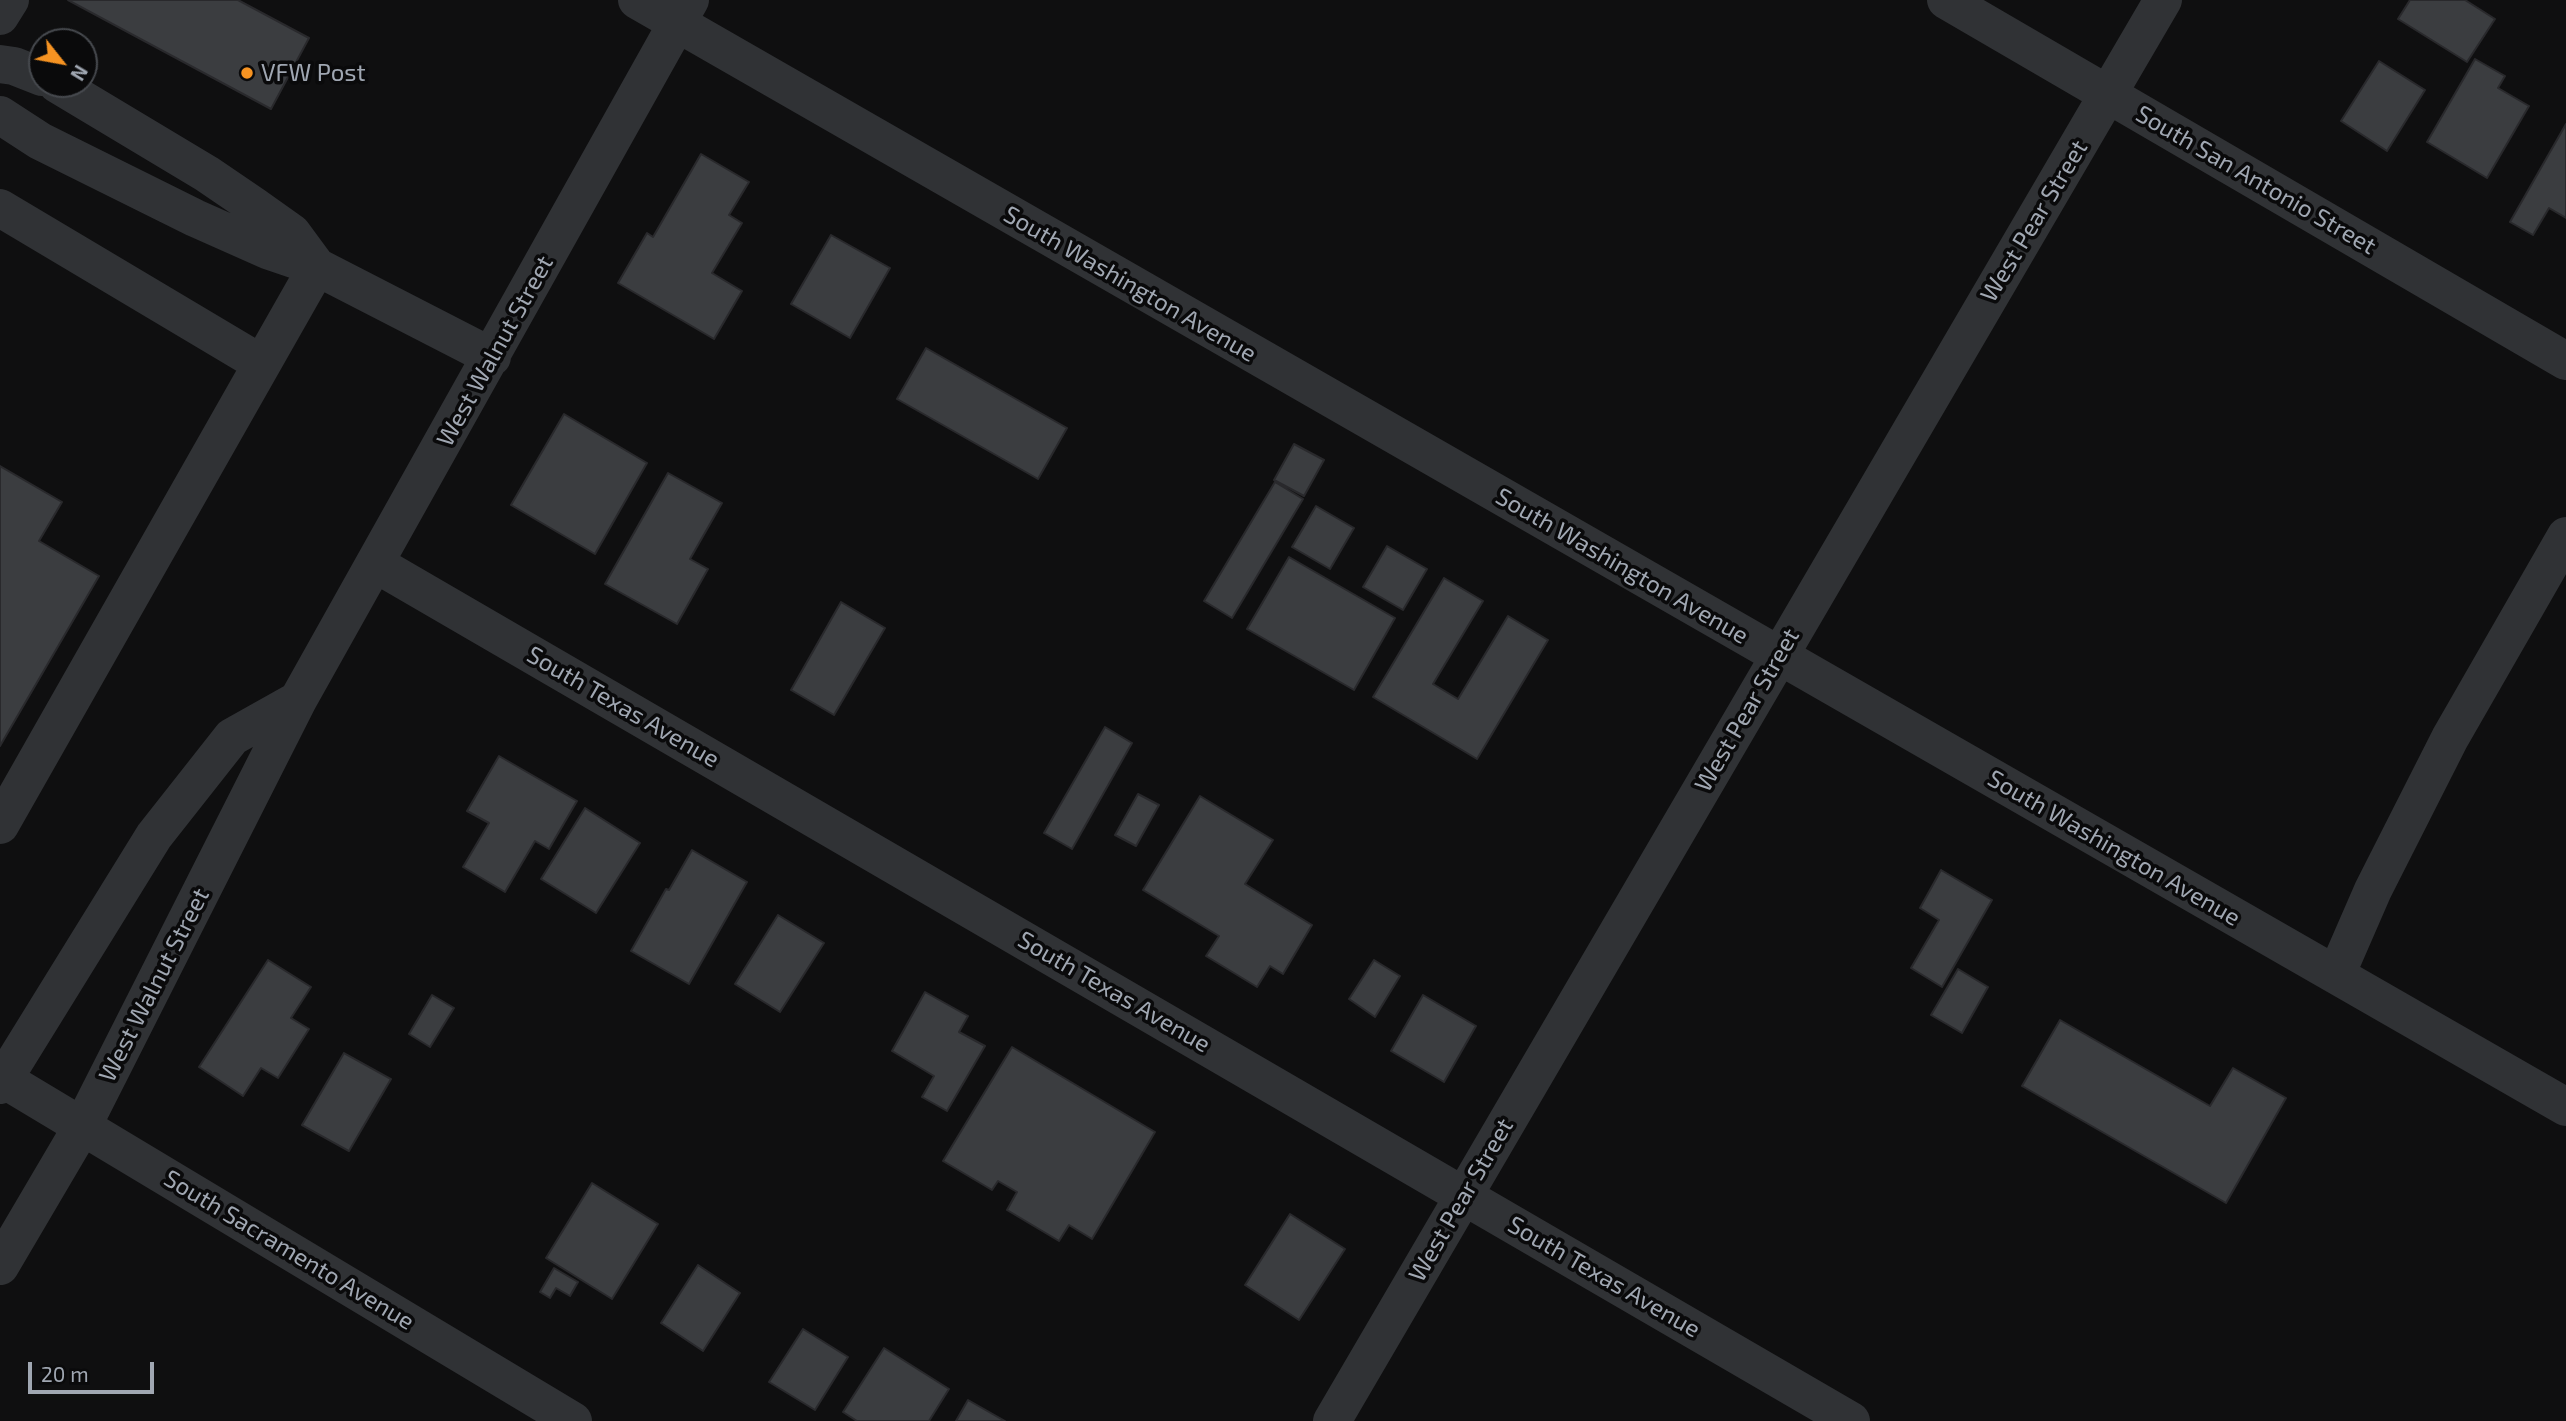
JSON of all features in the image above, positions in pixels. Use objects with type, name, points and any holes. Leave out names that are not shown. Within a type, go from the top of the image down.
[{"type":"street","points":[[0,16],[10,0]]},
{"type":"street","name":"South Washington Avenue","points":[[637,0],[684,13],[1778,655],[2566,1107]]},
{"type":"street","name":"South San Antonio Street","points":[[1946,0],[2566,361]]},
{"type":"street","name":"West Pear Street","points":[[1332,1421],[2163,0]]},
{"type":"street","name":"West Walnut Street","points":[[0,1266],[83,1125],[299,700],[684,13]]},
{"type":"street","points":[[0,64],[28,72]]},
{"type":"street","points":[[80,98],[206,174],[292,233],[317,267]]},
{"type":"street","points":[[0,115],[40,141],[195,218],[267,250],[317,267],[492,356]]},
{"type":"street","points":[[0,208],[262,364]]},
{"type":"street","points":[[0,825],[317,267]]},
{"type":"street","points":[[2336,975],[2372,890],[2450,738],[2566,536]]},
{"type":"street","name":"South Texas Avenue","points":[[376,564],[1851,1421]]},
{"type":"street","points":[[1,1080],[154,836],[201,776],[232,737],[299,700]]},
{"type":"street","name":"South Sacramento Avenue","points":[[1,1080],[83,1125],[573,1421]]},
{"type":"building","name":"VFW Post","points":[[68,0],[238,0],[309,38],[271,109]]},
{"type":"building","points":[[2410,0],[2465,0],[2495,19],[2467,62],[2398,19]]},
{"type":"building","points":[[2475,59],[2505,76],[2498,88],[2529,106],[2487,178],[2427,142]]},
{"type":"building","points":[[2379,61],[2425,90],[2387,151],[2341,121]]},
{"type":"building","points":[[2566,124],[2566,218],[2549,208],[2533,235],[2510,222]]},
{"type":"building","points":[[701,154],[749,182],[729,215],[742,223],[712,273],[742,291],[714,339],[618,283],[647,233],[653,237]]},
{"type":"building","points":[[831,235],[890,268],[850,338],[791,304]]},
{"type":"building","points":[[926,348],[1067,428],[1038,479],[897,399]]},
{"type":"building","points":[[564,414],[647,463],[595,554],[511,505]]},
{"type":"building","points":[[1294,444],[1324,460],[1304,496],[1274,480]]},
{"type":"building","points":[[0,466],[62,502],[39,541],[99,576],[0,746]]},
{"type":"building","points":[[668,473],[722,503],[690,559],[708,569],[677,624],[605,584]]},
{"type":"building","points":[[1275,482],[1303,499],[1232,618],[1204,601]]},
{"type":"building","points":[[1316,506],[1354,528],[1330,569],[1292,547]]},
{"type":"building","points":[[1387,546],[1427,569],[1403,610],[1363,587]]},
{"type":"building","points":[[1289,557],[1395,618],[1354,690],[1247,629]]},
{"type":"building","points":[[1444,578],[1483,601],[1433,684],[1458,699],[1508,616],[1548,640],[1477,759],[1373,697]]},
{"type":"building","points":[[841,602],[885,628],[834,715],[791,690]]},
{"type":"building","points":[[1105,727],[1132,743],[1072,849],[1044,833]]},
{"type":"building","points":[[499,756],[577,801],[549,849],[535,841],[505,892],[463,867],[489,823],[467,811]]},
{"type":"building","points":[[1138,794],[1159,805],[1136,846],[1115,835]]},
{"type":"building","points":[[1200,796],[1273,840],[1245,884],[1312,925],[1283,974],[1270,966],[1257,987],[1206,956],[1219,936],[1143,890]]},
{"type":"building","points":[[585,808],[640,843],[596,913],[541,879]]},
{"type":"building","points":[[692,850],[747,882],[689,984],[631,951]]},
{"type":"building","points":[[1941,870],[1992,900],[1942,987],[1911,968],[1939,920],[1920,908]]},
{"type":"building","points":[[778,915],[824,943],[780,1012],[735,984]]},
{"type":"building","points":[[268,960],[311,987],[291,1018],[309,1029],[278,1078],[261,1068],[243,1096],[199,1067]]},
{"type":"building","points":[[1374,960],[1400,976],[1375,1017],[1349,999]]},
{"type":"building","points":[[1958,969],[1988,987],[1962,1033],[1931,1015]]},
{"type":"building","points":[[925,992],[968,1016],[959,1032],[985,1046],[947,1111],[922,1097],[934,1076],[892,1051]]},
{"type":"building","points":[[432,995],[454,1008],[430,1047],[409,1034]]},
{"type":"building","points":[[1423,995],[1476,1026],[1444,1082],[1391,1051]]},
{"type":"building","points":[[2060,1020],[2210,1106],[2233,1068],[2286,1098],[2226,1203],[2022,1086]]},
{"type":"building","points":[[1012,1047],[1155,1132],[1092,1239],[1069,1225],[1059,1241],[1007,1210],[1017,1192],[998,1181],[992,1190],[943,1161]]},
{"type":"building","points":[[344,1053],[391,1079],[349,1151],[302,1125]]},
{"type":"building","points":[[592,1183],[658,1224],[612,1299],[546,1258]]},
{"type":"building","points":[[1290,1214],[1345,1249],[1299,1320],[1245,1285]]},
{"type":"building","points":[[698,1265],[740,1293],[703,1351],[661,1323]]},
{"type":"building","points":[[554,1268],[578,1282],[570,1296],[556,1288],[550,1298],[540,1292]]},
{"type":"building","points":[[803,1329],[848,1357],[815,1410],[769,1382]]},
{"type":"building","points":[[884,1348],[949,1389],[929,1421],[857,1421],[843,1412]]},
{"type":"building","points":[[968,1400],[1005,1421],[956,1421]]},
{"type":"place","name":"VFW Post","points":[[247,73]]}]
